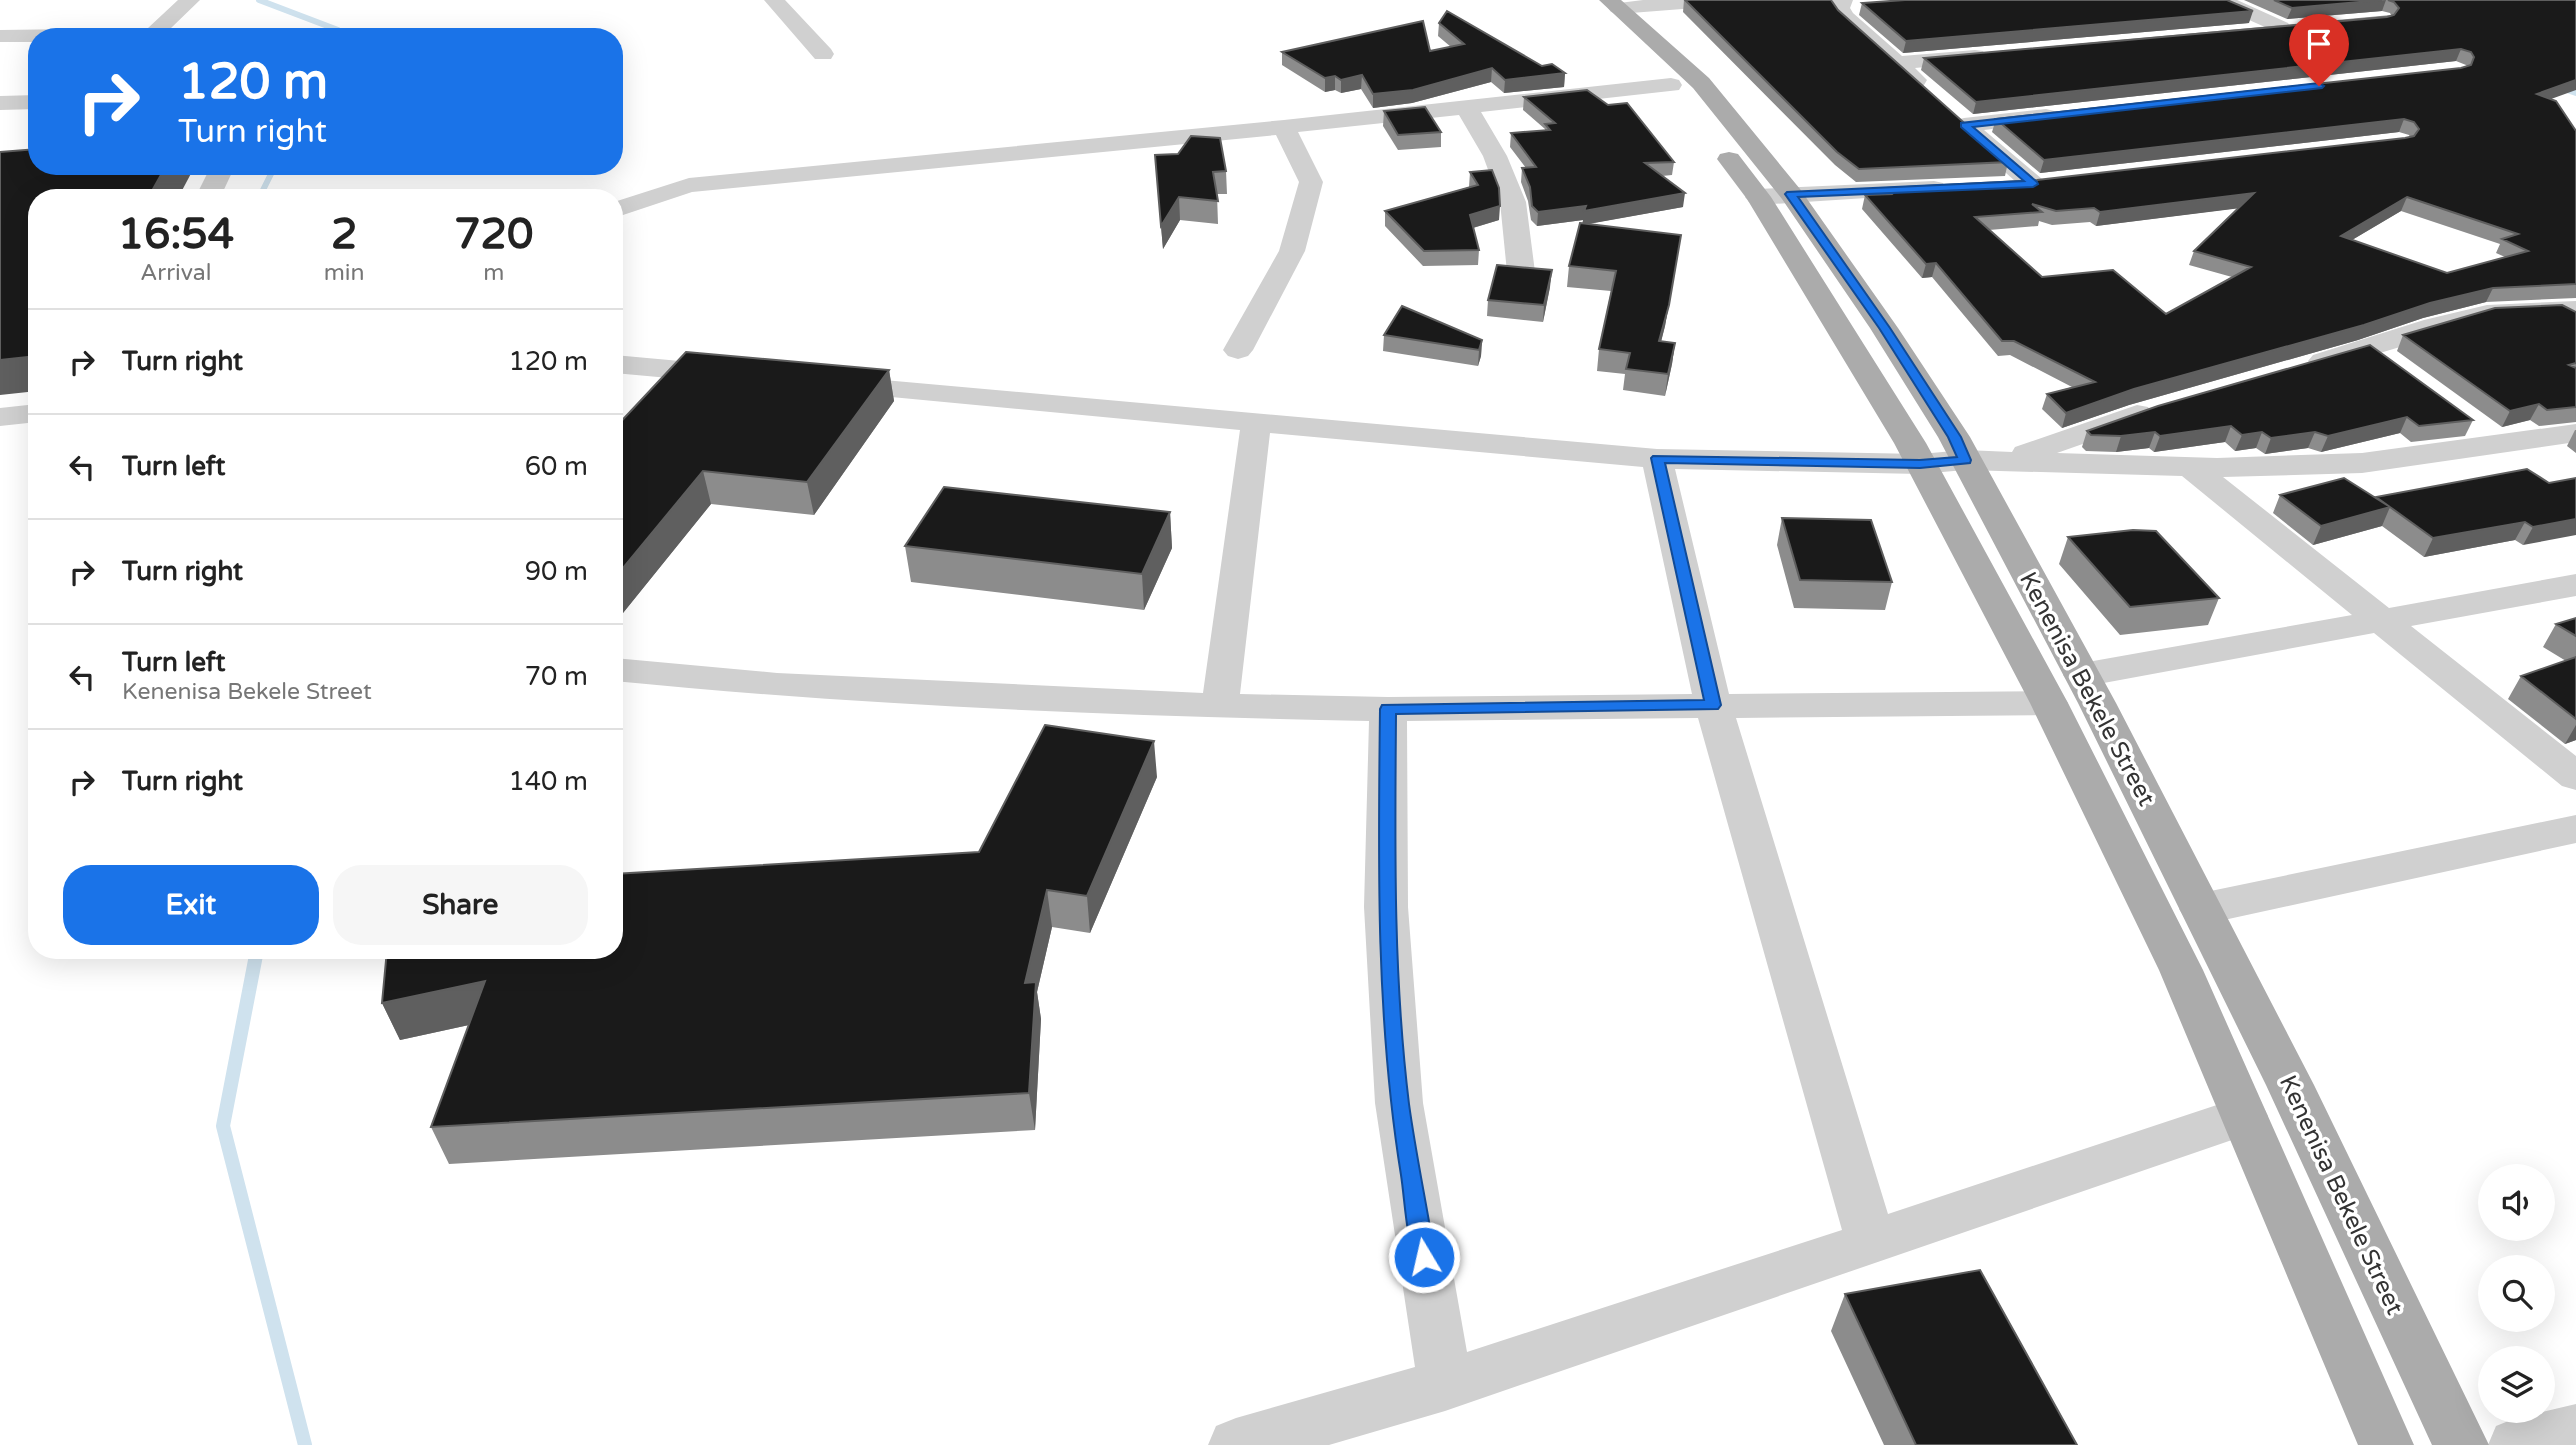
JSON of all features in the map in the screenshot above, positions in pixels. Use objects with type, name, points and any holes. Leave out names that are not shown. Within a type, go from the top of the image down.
[{"type":"main road","name":"Kenenisa Bekele Street","points":[[1578,0],[1671,85],[1775,196],[1884,328],[1954,437],[2082,675],[2201,909],[2290,1086],[2461,1445]]},
{"type":"main road","name":"Kenenisa Bekele Street","points":[[1614,4],[1701,83],[1775,196],[1910,443],[2049,703],[2181,970],[2386,1445]]},
{"type":"street","points":[[160,28],[190,0]]},
{"type":"street","points":[[774,0],[823,54]]},
{"type":"street","points":[[1614,4],[1721,0]]},
{"type":"street","points":[[2220,0],[2281,27]]},
{"type":"street","points":[[1866,6],[1842,4],[1844,16],[2033,184]]},
{"type":"street","points":[[2240,31],[2306,25]]},
{"type":"street","points":[[0,36],[28,36]]},
{"type":"street","points":[[1897,63],[1993,54]]},
{"type":"street","points":[[623,207],[689,185],[1284,127],[1671,85]]},
{"type":"street","points":[[0,103],[28,102]]},
{"type":"street","points":[[1467,108],[1495,156],[1513,202],[1521,272]]},
{"type":"street","points":[[1964,125],[2074,113]]},
{"type":"street","points":[[1238,350],[1292,251],[1311,182],[1284,127]]},
{"type":"street","points":[[1993,186],[2060,181]]},
{"type":"street","points":[[1775,196],[1952,187]]},
{"type":"street","points":[[2302,366],[2380,356],[2434,326],[2487,313],[2576,309]]},
{"type":"street","points":[[623,365],[751,376]]},
{"type":"street","points":[[806,382],[1657,458],[1920,464],[1965,460],[2190,467],[2362,463],[2576,433]]},
{"type":"street","points":[[2004,461],[2166,406]]},
{"type":"street","points":[[0,417],[28,414]]},
{"type":"street","points":[[2467,420],[2500,444]]},
{"type":"street","points":[[1220,706],[1256,424]]},
{"type":"street","points":[[1657,458],[1713,705],[1871,1242]]},
{"type":"street","points":[[2190,467],[2576,777]]},
{"type":"street","points":[[2082,675],[2576,585]]},
{"type":"street","points":[[623,670],[777,685],[1220,706],[1388,709],[2049,703]]},
{"type":"street","points":[[1388,709],[1386,908],[1399,1103],[1445,1385]]},
{"type":"street","points":[[2201,909],[2576,829]]},
{"type":"street","points":[[1236,1445],[1376,1407],[1445,1385],[2056,1177],[2244,1116]]},
{"type":"street","points":[[2516,1445],[2576,1431]]},
{"type":"building","points":[[1685,0],[1831,0],[1838,10],[2008,162],[1859,169],[1837,152]]},
{"type":"building","points":[[1905,0],[2227,0],[2253,11],[1906,41],[1862,3]]},
{"type":"building","points":[[2274,0],[2382,0],[2292,8]]},
{"type":"building","points":[[2388,0],[2576,0],[2576,80],[2537,94],[2556,101],[2576,131],[2576,284],[2493,288],[2430,303],[2364,325],[2134,389],[2066,413],[2047,394],[2095,382],[2014,341],[2002,341],[1936,263],[1926,264],[1865,195],[1891,194],[1884,188],[2037,180],[2414,136],[2419,129],[2414,122],[2404,119],[2044,160],[1996,119],[2461,68],[2471,65],[2474,57],[2471,52],[2461,49],[1976,102],[1924,58],[2387,17],[2394,15],[2399,8]],"holes":[[[2254,193],[2194,251],[2251,267],[2166,314],[2113,270],[2042,277],[1975,217],[2042,212],[2032,204],[2056,211],[2094,208],[2100,212]],[[2407,197],[2518,234],[2502,239],[2528,251],[2447,273],[2341,236]]]},
{"type":"building","points":[[1447,11],[1542,66],[1552,64],[1565,73],[1505,80],[1492,68],[1413,90],[1373,94],[1362,75],[1341,80],[1335,76],[1325,78],[1282,52],[1423,21],[1430,51],[1464,44],[1439,23]]},
{"type":"building","points":[[1587,90],[1608,105],[1627,103],[1674,162],[1645,163],[1685,193],[1584,211],[1586,206],[1538,212],[1532,206],[1530,187],[1522,168],[1536,167],[1511,133],[1550,130],[1545,124],[1555,123],[1524,97]]},
{"type":"building","points":[[1425,107],[1441,132],[1398,135],[1384,111]]},
{"type":"building","points":[[1191,136],[1220,138],[1226,171],[1213,172],[1218,201],[1179,197],[1161,226],[1155,155],[1178,154]]},
{"type":"building","points":[[28,150],[28,175],[161,175],[153,189],[28,189],[28,357],[0,360],[0,152]]},
{"type":"building","points":[[1492,170],[1499,188],[1500,206],[1470,215],[1479,250],[1424,251],[1385,211],[1478,185],[1470,172]]},
{"type":"building","points":[[1580,223],[1681,235],[1669,305],[1659,341],[1675,343],[1668,374],[1626,369],[1630,353],[1599,349],[1616,271],[1569,266]]},
{"type":"building","points":[[1497,265],[1552,270],[1544,305],[1488,300]]},
{"type":"building","points":[[2562,305],[2576,312],[2576,363],[2569,365],[2576,368],[2576,407],[2547,410],[2539,404],[2510,411],[2403,335],[2495,308]]},
{"type":"building","points":[[1402,306],[1482,340],[1479,350],[1384,335]]},
{"type":"building","points":[[2370,345],[2473,420],[2419,426],[2407,417],[2328,436],[2315,432],[2271,438],[2262,432],[2242,435],[2231,426],[2160,436],[2155,432],[2121,436],[2091,435],[2087,431],[2158,406]]},
{"type":"building","points":[[686,352],[889,370],[807,482],[703,471],[623,568],[623,419]]},
{"type":"building","points":[[2527,469],[2549,483],[2576,478],[2576,519],[2533,527],[2525,522],[2433,538],[2376,497]]},
{"type":"building","points":[[2344,478],[2390,507],[2321,526],[2280,495]]},
{"type":"building","points":[[944,487],[1170,512],[1142,574],[905,546]]},
{"type":"building","points":[[1782,518],[1871,520],[1892,582],[1800,580]]},
{"type":"building","points":[[2133,530],[2156,531],[2219,598],[2130,607],[2068,537]]},
{"type":"building","points":[[2576,618],[2576,636],[2556,624]]},
{"type":"building","points":[[2576,657],[2576,719],[2521,676]]},
{"type":"building","points":[[1045,725],[1154,741],[1087,896],[1047,890],[1025,983],[1036,982],[1029,1093],[431,1127],[485,981],[382,1003],[386,959],[623,959],[623,873],[979,852]]},
{"type":"building","points":[[1980,1270],[2077,1445],[1916,1445],[1845,1294]]},
{"type":"waterway","points":[[259,0],[333,28]]},
{"type":"waterway","points":[[2558,87],[2576,93]]},
{"type":"waterway","points":[[264,189],[270,175]]},
{"type":"waterway","points":[[255,959],[223,1126],[305,1445]]},
{"type":"route","points":[[1424,1257],[1399,1103],[1386,908],[1388,709],[1713,705],[1657,458],[1920,464],[1965,460],[1954,437],[1884,328],[1791,194],[2033,184],[1964,125],[2319,86]]}]
